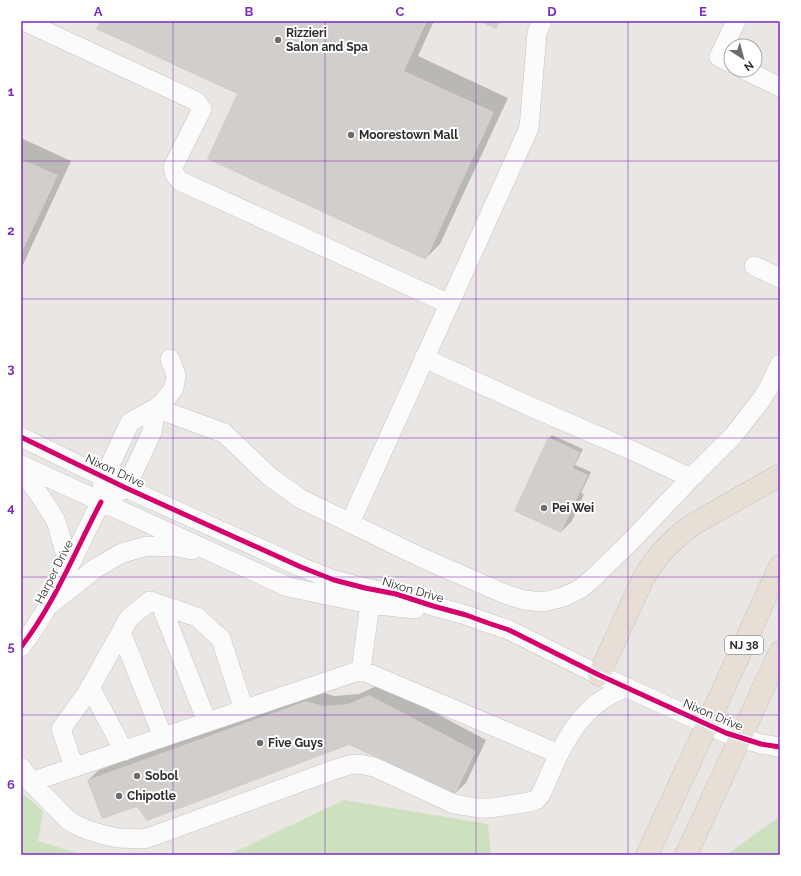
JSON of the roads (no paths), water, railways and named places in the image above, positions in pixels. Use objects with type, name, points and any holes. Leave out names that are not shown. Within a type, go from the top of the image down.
[{"type":"highway","points":[[599,675],[643,579],[659,554],[692,525],[780,475]]},
{"type":"highway","name":"NJ 38","points":[[647,855],[780,566]]},
{"type":"highway","name":"NJ 38","points":[[686,855],[780,652]]},
{"type":"street","points":[[31,21],[30,24],[199,104],[202,109],[173,167],[175,175],[180,181],[449,304]]},
{"type":"street","points":[[350,523],[529,128],[537,33],[542,21]]},
{"type":"street","points":[[728,38],[736,21]]},
{"type":"street","points":[[723,49],[719,57],[723,59]]},
{"type":"street","points":[[761,78],[780,87]]},
{"type":"street","points":[[754,266],[780,278]]},
{"type":"street","name":"Harper Drive","points":[[21,647],[42,618],[101,502],[104,478],[130,422],[156,408],[165,400],[174,388],[176,375],[170,358]]},
{"type":"street","points":[[424,358],[691,478]]},
{"type":"street","points":[[101,502],[126,488],[152,432],[156,408],[224,433],[269,476],[301,499],[420,557],[505,594],[524,600],[543,602],[563,597],[580,589],[632,540],[733,436],[768,389],[780,364]]},
{"type":"street","name":"Nixon Drive","points":[[21,437],[104,478],[307,570],[334,580],[396,594],[466,615],[509,630],[599,675],[707,725],[726,733],[762,744],[780,747]]},
{"type":"street","name":"Nixon Drive","points":[[21,465],[288,587],[370,604],[466,615]]},
{"type":"street","points":[[21,475],[30,482],[56,521],[69,566]]},
{"type":"street","points":[[48,606],[96,568],[122,553],[146,546],[162,546],[178,547],[217,555]]},
{"type":"street","points":[[74,767],[61,729],[90,687],[129,618],[150,601],[197,617],[221,639],[244,710]]},
{"type":"street","points":[[361,670],[370,604]]},
{"type":"street","points":[[161,605],[207,722]]},
{"type":"street","points":[[121,632],[163,737]]},
{"type":"street","points":[[26,774],[74,767],[361,670],[559,754]]},
{"type":"street","points":[[26,774],[68,820],[88,830],[118,838],[144,838],[156,835],[336,769],[359,764],[374,767],[454,804],[478,808],[492,808],[536,800],[541,794],[571,731],[595,705],[625,686]]},
{"type":"street","points":[[90,687],[124,751]]},
{"type":"place","name":"Rizzieri Salon and Spa","points":[[278,40]]},
{"type":"place","name":"Moorestown Mall","points":[[351,135]]},
{"type":"place","name":"Pei Wei","points":[[544,508]]},
{"type":"place","name":"Five Guys","points":[[260,743]]},
{"type":"place","name":"Sobol","points":[[137,776]]},
{"type":"place","name":"Chipotle","points":[[119,796]]}]
